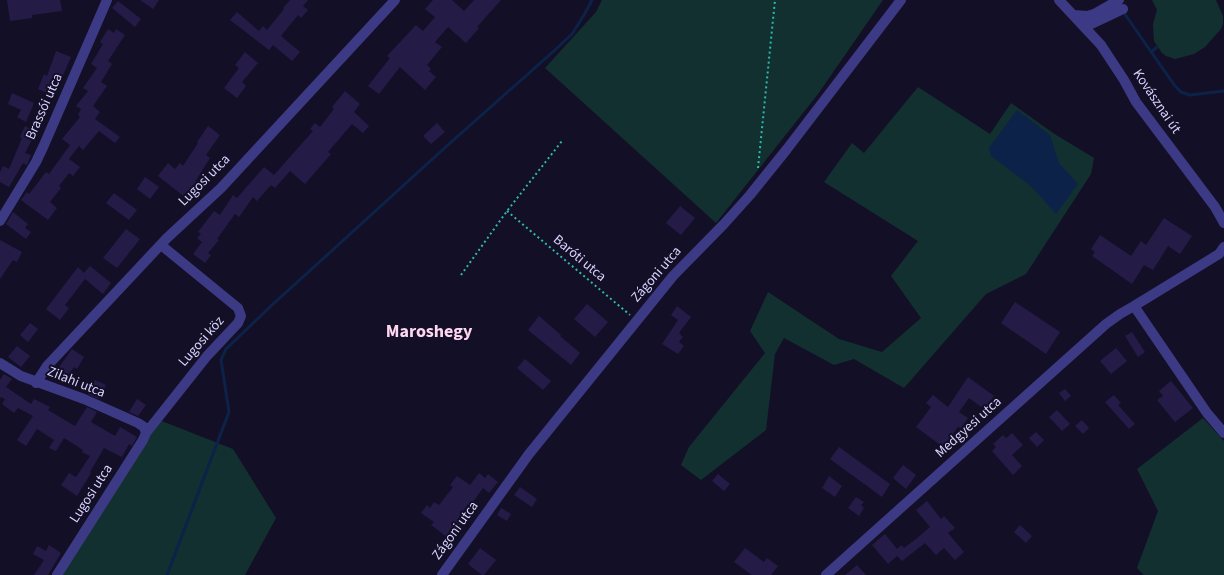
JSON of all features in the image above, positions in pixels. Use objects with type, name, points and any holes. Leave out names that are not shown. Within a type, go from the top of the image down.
[{"type":"street","name":"Brassói utca","points":[[0,221],[36,162],[107,0]]},
{"type":"street","name":"Lugosi utca","points":[[36,383],[47,366],[161,245],[221,188],[395,0]]},
{"type":"street","name":"Zágoni utca","points":[[442,575],[529,454],[673,276],[724,224],[756,188],[901,0]]},
{"type":"street","name":"Kovásznai út","points":[[1059,0],[1101,45],[1124,80],[1136,102],[1215,207],[1224,223]]},
{"type":"street","points":[[1074,15],[1086,16],[1121,4]]},
{"type":"street","points":[[1085,27],[1121,4]]},
{"type":"street","name":"Lugosi köz","points":[[145,430],[207,356],[238,323],[241,316],[238,308],[161,245]]},
{"type":"street","points":[[1224,247],[1219,254],[1134,306],[1207,413],[1224,433]]},
{"type":"street","name":"Medgyesi utca","points":[[826,575],[1106,324],[1134,306]]},
{"type":"street","name":"Zilahi utca","points":[[0,363],[36,383],[84,399],[138,423],[145,430]]},
{"type":"street","name":"Lugosi utca","points":[[57,575],[139,447],[145,430]]},
{"type":"path","points":[[756,188],[775,0]]},
{"type":"path","points":[[461,275],[507,211],[562,141]]},
{"type":"path","name":"Baróti utca","points":[[507,211],[637,321]]},
{"type":"green space","points":[[602,0],[883,0],[818,94],[716,223],[545,68],[596,12]]},
{"type":"green space","points":[[1152,0],[1216,0],[1223,16],[1223,24],[1221,29],[1205,47],[1194,54],[1175,59],[1166,56],[1162,53],[1154,41],[1153,24],[1157,10]]},
{"type":"green space","points":[[918,87],[990,134],[1011,103],[1053,133],[1094,158],[1091,174],[1026,274],[986,294],[904,388],[854,359],[834,365],[784,338],[775,354],[766,430],[701,480],[681,465],[689,447],[765,353],[750,331],[768,292],[839,339],[882,352],[921,318],[891,276],[918,241],[824,182],[852,143],[864,153]]},
{"type":"green space","points":[[1203,418],[1224,441],[1224,575],[1144,575],[1137,568],[1158,511],[1137,469]]},
{"type":"green space","points":[[159,420],[233,449],[276,518],[245,575],[62,575]]},
{"type":"water","points":[[1017,110],[1050,135],[1059,163],[1078,184],[1056,214],[1032,187],[991,156],[989,148]]},
{"type":"building","points":[[7,0],[60,0],[62,11],[32,15],[32,18],[10,21]]},
{"type":"building","points":[[140,0],[159,0],[153,9]]},
{"type":"building","points":[[290,0],[308,0],[303,6],[308,10],[301,18],[298,15],[281,36],[300,52],[292,61],[273,45],[269,50],[230,20],[237,12],[259,31],[263,26],[267,30]]},
{"type":"building","points":[[433,0],[452,0],[464,11],[474,0],[501,0],[477,27],[479,28],[466,43],[448,27],[435,42],[442,47],[427,65],[431,69],[429,71],[436,77],[425,90],[400,67],[379,94],[368,86],[390,58],[387,56],[416,25],[423,31],[435,17],[425,9]]},
{"type":"building","points":[[118,1],[141,19],[135,27],[112,8]]},
{"type":"building","points":[[108,29],[114,33],[116,29],[125,35],[108,61],[112,64],[101,82],[107,86],[93,106],[100,112],[95,119],[120,137],[115,143],[99,131],[83,150],[79,146],[69,159],[80,167],[73,176],[69,173],[59,186],[61,188],[50,202],[57,208],[48,220],[21,200],[27,192],[29,194],[46,172],[49,174],[70,145],[62,139],[80,117],[78,115],[81,109],[76,106],[88,91],[83,88],[97,68],[91,64],[103,44],[100,42]]},
{"type":"building","points":[[56,51],[71,57],[54,96],[38,89],[44,74],[47,76]]},
{"type":"building","points":[[245,52],[258,63],[242,82],[246,86],[237,98],[224,88],[239,68],[235,65]]},
{"type":"building","points":[[345,91],[360,104],[354,112],[369,126],[363,133],[352,124],[328,152],[331,154],[305,184],[290,171],[275,188],[271,185],[257,201],[253,197],[239,217],[235,214],[217,239],[219,240],[208,253],[211,255],[205,263],[193,254],[202,242],[197,238],[201,234],[198,232],[214,211],[220,215],[233,195],[237,198],[264,167],[274,175],[313,131],[310,129],[315,123],[320,127],[334,109],[332,107]]},
{"type":"building","points":[[12,93],[34,103],[26,122],[17,117],[21,110],[8,104]]},
{"type":"building","points":[[437,123],[445,132],[431,144],[423,136]]},
{"type":"building","points":[[25,126],[36,132],[25,153],[31,155],[27,165],[23,163],[9,187],[0,182],[0,172],[3,166],[9,169],[22,138],[20,137]]},
{"type":"building","points":[[208,126],[220,135],[206,155],[210,158],[195,182],[197,184],[186,198],[158,176],[168,163],[175,169],[180,163],[183,166]]},
{"type":"building","points":[[145,177],[159,187],[150,199],[137,189]]},
{"type":"building","points":[[114,193],[137,210],[129,220],[106,203]]},
{"type":"building","points":[[680,206],[695,218],[681,235],[666,223]]},
{"type":"building","points":[[13,212],[28,224],[25,228],[31,232],[26,239],[6,224]]},
{"type":"building","points":[[1164,218],[1192,236],[1180,254],[1168,246],[1153,270],[1144,265],[1132,284],[1092,256],[1095,252],[1091,249],[1100,235],[1131,256],[1141,241],[1146,245]]},
{"type":"building","points":[[126,229],[140,239],[117,268],[103,258]]},
{"type":"building","points":[[0,240],[22,252],[17,262],[13,260],[0,279]]},
{"type":"building","points":[[90,266],[111,283],[103,294],[85,279],[65,305],[69,308],[60,320],[46,309],[78,267],[84,273]]},
{"type":"building","points":[[1015,302],[1060,332],[1046,354],[1001,323]]},
{"type":"building","points":[[587,304],[608,322],[595,337],[574,319]]},
{"type":"building","points":[[677,306],[691,317],[679,333],[683,337],[679,342],[684,346],[678,354],[662,344],[678,320],[671,315]]},
{"type":"building","points":[[539,316],[580,353],[571,365],[528,330]]},
{"type":"building","points":[[30,323],[38,329],[28,342],[20,335]]},
{"type":"building","points":[[1132,332],[1145,352],[1138,357],[1125,336]]},
{"type":"building","points":[[17,346],[30,356],[21,367],[8,357]]},
{"type":"building","points":[[1116,348],[1127,361],[1111,374],[1100,361]]},
{"type":"building","points":[[72,349],[84,357],[77,369],[74,367],[67,377],[57,370]]},
{"type":"building","points":[[525,359],[551,381],[543,390],[517,368]]},
{"type":"building","points":[[4,374],[12,379],[6,387],[31,404],[34,399],[50,407],[48,410],[75,426],[87,407],[97,412],[91,422],[115,436],[120,427],[137,437],[132,446],[129,444],[122,457],[104,448],[77,496],[61,485],[69,473],[76,477],[90,456],[82,452],[83,450],[64,438],[56,451],[49,448],[54,440],[37,429],[26,446],[17,440],[33,416],[18,408],[14,413],[2,404],[5,399],[0,398],[0,380]]},
{"type":"building","points":[[968,377],[994,396],[984,409],[969,398],[959,412],[968,418],[961,428],[958,427],[943,447],[916,427],[931,407],[926,403],[933,395],[948,407]]},
{"type":"building","points":[[95,380],[106,385],[99,399],[88,394]]},
{"type":"building","points":[[1171,381],[1193,408],[1175,422],[1157,400],[1163,396],[1159,391]]},
{"type":"building","points":[[1065,389],[1071,396],[1065,401],[1059,393]]},
{"type":"building","points":[[1114,395],[1121,403],[1118,405],[1135,424],[1129,429],[1105,402]]},
{"type":"building","points":[[137,399],[146,405],[138,416],[129,412]]},
{"type":"building","points":[[1057,410],[1070,424],[1062,431],[1049,417]]},
{"type":"building","points":[[1082,420],[1089,428],[1083,434],[1075,426]]},
{"type":"building","points":[[1036,432],[1044,440],[1037,447],[1029,438]]},
{"type":"building","points":[[1012,433],[1023,445],[1012,455],[1022,466],[1013,475],[992,451],[996,447],[993,444],[1003,435],[1006,438]]},
{"type":"building","points":[[839,447],[890,484],[882,497],[830,459]]},
{"type":"building","points":[[903,465],[916,475],[906,489],[893,478]]},
{"type":"building","points":[[479,473],[485,478],[488,474],[498,482],[489,493],[483,488],[470,506],[468,504],[457,520],[462,523],[456,531],[453,529],[447,537],[431,525],[434,522],[421,513],[427,505],[430,508],[434,502],[439,505],[453,487],[450,485],[457,476],[470,485]]},
{"type":"building","points":[[718,474],[730,484],[724,491],[712,481]]},
{"type":"building","points":[[829,476],[842,486],[835,497],[822,488]]},
{"type":"building","points":[[520,487],[537,499],[532,507],[514,495]]},
{"type":"building","points":[[856,497],[864,502],[861,505],[864,508],[859,516],[848,508]]},
{"type":"building","points":[[927,501],[941,519],[944,516],[955,528],[948,533],[964,552],[955,560],[944,548],[936,555],[925,543],[902,561],[897,556],[888,564],[872,545],[885,534],[897,549],[902,545],[904,548],[916,539],[930,527],[916,510]]},
{"type":"building","points":[[501,508],[511,514],[507,521],[497,515]]},
{"type":"building","points":[[1020,525],[1032,536],[1026,543],[1014,532]]},
{"type":"building","points":[[49,545],[61,553],[48,575],[34,575],[44,560],[33,554],[37,546],[46,551]]},
{"type":"building","points":[[480,548],[496,560],[484,575],[468,564]]},
{"type":"building","points":[[745,548],[764,562],[767,558],[778,566],[771,575],[752,575],[734,562]]},
{"type":"building","points":[[857,565],[866,575],[845,575]]},
{"type":"waterway","points":[[167,575],[229,412],[221,360],[226,349],[271,306],[572,34],[592,0]]},
{"type":"waterway","points":[[1124,13],[1175,86],[1181,92],[1190,95],[1224,91]]},
{"type":"waterway","points":[[1151,52],[1157,47]]},
{"type":"district","name":"Maroshegy","points":[[429,333]]}]
